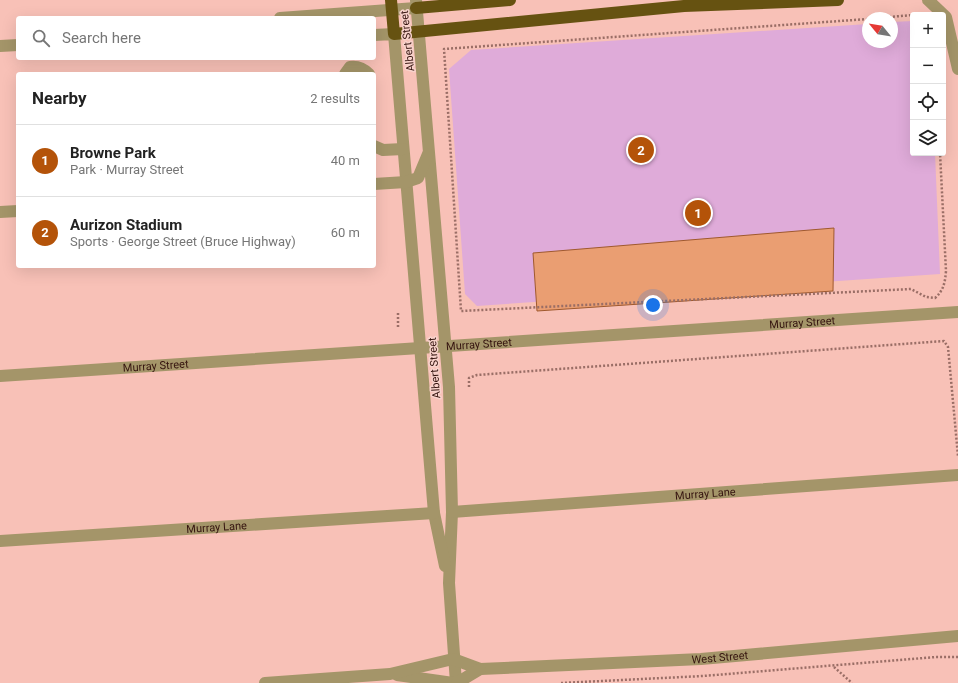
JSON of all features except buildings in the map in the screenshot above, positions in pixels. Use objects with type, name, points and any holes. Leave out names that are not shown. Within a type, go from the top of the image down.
[{"type":"highway","points":[[416,4],[510,0]]},
{"type":"highway","points":[[394,34],[419,33],[684,6],[838,0]]},
{"type":"highway","name":"Albert Street","points":[[391,5],[394,34]]},
{"type":"street","points":[[928,0],[946,17],[958,69]]},
{"type":"street","points":[[297,16],[391,5],[416,4]]},
{"type":"street","name":"Albert Street","points":[[416,4],[441,309],[449,387],[452,512],[449,583],[453,659],[457,683]]},
{"type":"street","points":[[376,35],[394,34]]},
{"type":"street","name":"Albert Street","points":[[394,34],[434,513],[449,583]]},
{"type":"street","points":[[0,46],[16,45]]},
{"type":"street","points":[[346,72],[350,67],[367,72]]},
{"type":"street","points":[[376,147],[383,150],[403,149]]},
{"type":"street","name":"Albert Street","points":[[406,182],[418,178],[429,151]]},
{"type":"street","points":[[376,184],[406,182]]},
{"type":"street","points":[[0,212],[16,211]]},
{"type":"street","name":"Murray Street","points":[[0,376],[958,312]]},
{"type":"street","name":"Murray Lane","points":[[452,512],[958,475]]},
{"type":"street","name":"Murray Lane","points":[[0,541],[434,513]]},
{"type":"street","name":"West Street","points":[[453,659],[480,669],[701,659],[958,636]]},
{"type":"street","points":[[265,683],[390,674],[453,659]]},
{"type":"street","name":"West Street","points":[[457,683],[480,669]]},
{"type":"street","points":[[390,674],[453,683]]},
{"type":"path","points":[[898,16],[910,15]]},
{"type":"path","points":[[862,19],[444,49],[461,311],[911,289],[926,298],[935,298],[941,293],[945,282],[946,271],[940,156]]},
{"type":"path","points":[[398,313],[398,327]]},
{"type":"path","points":[[469,387],[469,378],[477,375],[944,341],[948,347],[958,456]]},
{"type":"path","points":[[561,683],[703,676],[936,657],[958,657]]},
{"type":"path","points":[[834,666],[852,683]]},
{"type":"shaded area","points":[[910,21],[910,156],[935,156],[940,274],[477,306],[465,294],[449,69],[471,50],[862,24],[862,48],[898,48],[898,22]]},
{"type":"place","name":"Aurizon Stadium","points":[[641,150]]},
{"type":"place","name":"Browne Park","points":[[698,213]]}]
